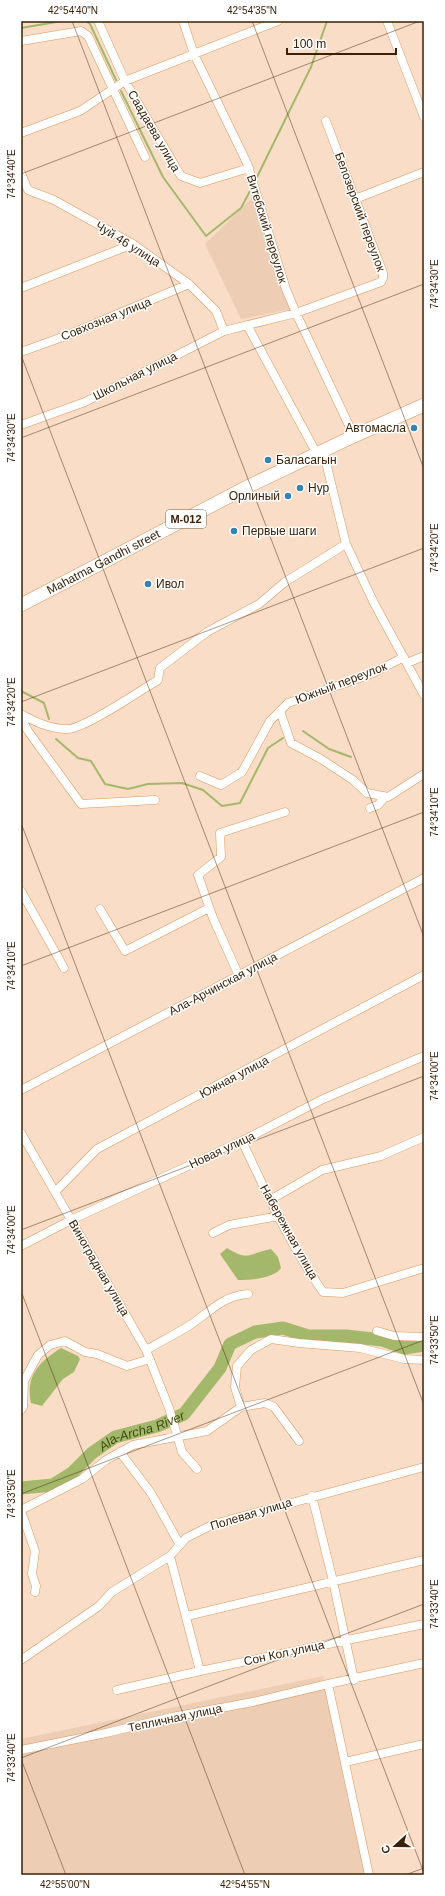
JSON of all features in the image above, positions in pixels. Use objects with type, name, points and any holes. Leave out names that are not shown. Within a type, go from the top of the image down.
[{"type":"main road","name":"Mahatma Gandhi street","points":[[21,606],[250,486],[354,436],[424,405]]},
{"type":"street","name":"Саадаева улица","points":[[98,21],[125,81],[168,157],[181,176],[200,183],[248,168]]},
{"type":"street","name":"Витебский переулок","points":[[183,21],[194,54],[248,168],[286,289],[354,436]]},
{"type":"street","points":[[21,134],[80,111],[125,81],[278,21]]},
{"type":"street","points":[[387,21],[424,117]]},
{"type":"street","points":[[21,41],[82,31],[88,36],[145,157]]},
{"type":"street","name":"Белозерский переулок","points":[[247,325],[296,313],[376,284],[381,282],[384,278],[326,121]]},
{"type":"street","points":[[355,199],[424,172]]},
{"type":"street","name":"Чуй 46 улица","points":[[21,173],[24,191],[54,200],[133,244],[190,284],[216,311],[224,330]]},
{"type":"street","points":[[21,288],[133,244]]},
{"type":"street","name":"Совхозная улица","points":[[21,352],[68,335],[190,284]]},
{"type":"street","points":[[247,325],[320,452],[346,544],[374,603],[424,695]]},
{"type":"street","name":"Школьная улица","points":[[21,425],[85,402],[224,330],[247,325]]},
{"type":"street","points":[[21,714],[45,727],[69,730],[92,720],[158,680],[160,668],[207,632],[259,604],[285,582],[346,544]]},
{"type":"street","name":"Южный переулок","points":[[200,776],[221,786],[242,772],[270,721],[288,703],[406,660],[424,656]]},
{"type":"street","points":[[280,711],[291,743],[321,759],[353,780],[367,793],[388,797],[424,774]]},
{"type":"street","points":[[21,718],[28,731],[81,804],[155,800]]},
{"type":"street","points":[[370,808],[378,805],[385,797]]},
{"type":"street","points":[[240,976],[230,959],[209,908],[198,875],[221,857],[220,833],[285,812]]},
{"type":"street","name":"Ала-Арчинская улица","points":[[21,1090],[424,878]]},
{"type":"street","points":[[21,891],[64,968]]},
{"type":"street","points":[[100,909],[125,951],[209,908]]},
{"type":"street","name":"Южная улица","points":[[55,1192],[97,1149],[424,975]]},
{"type":"street","name":"Новая улица","points":[[21,1246],[71,1220],[242,1141],[323,1099],[424,1056]]},
{"type":"street","name":"Виноградная улица","points":[[21,1133],[146,1350],[169,1408],[182,1452],[197,1469]]},
{"type":"street","points":[[270,1200],[322,1170],[381,1156],[424,1137]]},
{"type":"street","name":"Набережная улица","points":[[242,1141],[270,1200],[306,1268],[323,1292],[343,1293],[424,1268]]},
{"type":"street","points":[[213,1233],[229,1225],[279,1216]]},
{"type":"street","points":[[146,1350],[188,1326],[204,1314],[235,1295],[248,1294]]},
{"type":"street","points":[[377,1331],[394,1336],[424,1337]]},
{"type":"street","points":[[241,1407],[235,1387],[237,1366],[251,1350],[271,1339],[360,1348],[404,1359],[424,1360]]},
{"type":"street","points":[[21,1410],[23,1407],[24,1381],[38,1355],[50,1345],[65,1341],[85,1352],[98,1354],[127,1366],[150,1359]]},
{"type":"street","points":[[35,1592],[36,1586],[32,1574],[35,1551],[21,1510],[82,1479],[106,1460],[120,1452],[133,1445],[207,1430],[241,1407],[265,1403],[274,1407],[300,1441]]},
{"type":"street","points":[[120,1452],[151,1493],[180,1545]]},
{"type":"street","name":"Полевая улица","points":[[21,1660],[99,1606],[112,1592],[170,1556],[186,1538],[214,1524],[312,1496],[424,1467]]},
{"type":"street","points":[[312,1496],[333,1581],[354,1680]]},
{"type":"street","points":[[170,1556],[200,1671]]},
{"type":"street","points":[[186,1616],[424,1560]]},
{"type":"street","name":"Сон Кол улица","points":[[117,1690],[424,1624]]},
{"type":"street","name":"Тепличная улица","points":[[21,1750],[106,1733],[172,1717],[253,1702],[424,1663]]},
{"type":"street","points":[[328,1684],[369,1875]]},
{"type":"street","points":[[345,1762],[424,1744]]},
{"type":"shaded area","points":[[255,195],[291,309],[241,319],[205,244]]},
{"type":"shaded area","points":[[227,1248],[245,1256],[271,1249],[278,1257],[281,1268],[273,1275],[267,1277],[238,1280],[220,1254]]},
{"type":"shaded area","points":[[61,1348],[78,1356],[80,1359],[74,1372],[63,1379],[42,1406],[31,1403],[30,1385],[32,1377],[47,1358]]},
{"type":"shaded area","points":[[323,1676],[345,1763],[367,1875],[21,1875],[21,1739]]},
{"type":"waterway","points":[[21,28],[62,21]]},
{"type":"waterway","points":[[86,21],[90,24],[116,80]]},
{"type":"waterway","points":[[257,177],[311,67],[327,21]]},
{"type":"waterway","points":[[121,91],[163,177],[206,236],[241,208],[250,191]]},
{"type":"waterway","points":[[21,691],[44,703],[49,719]]},
{"type":"waterway","points":[[303,731],[329,749],[351,757]]},
{"type":"waterway","points":[[56,739],[78,758],[91,761],[105,784],[128,789],[148,784],[182,783],[203,790],[222,806],[240,803],[268,748],[283,738]]},
{"type":"waterway","name":"Ala-Archa River","points":[[21,1488],[53,1485],[72,1473],[92,1453],[115,1437],[157,1426],[184,1414],[220,1368],[230,1344],[255,1332],[283,1328],[308,1336],[346,1336],[382,1340],[404,1348],[424,1345]]},
{"type":"place","name":"Автомасла","points":[[414,428]]},
{"type":"place","name":"Баласагын","points":[[268,460]]},
{"type":"place","name":"Нур","points":[[300,488]]},
{"type":"place","name":"Орлиный","points":[[288,496]]},
{"type":"place","name":"Первые шаги","points":[[234,531]]},
{"type":"place","name":"Ивол","points":[[148,584]]}]
